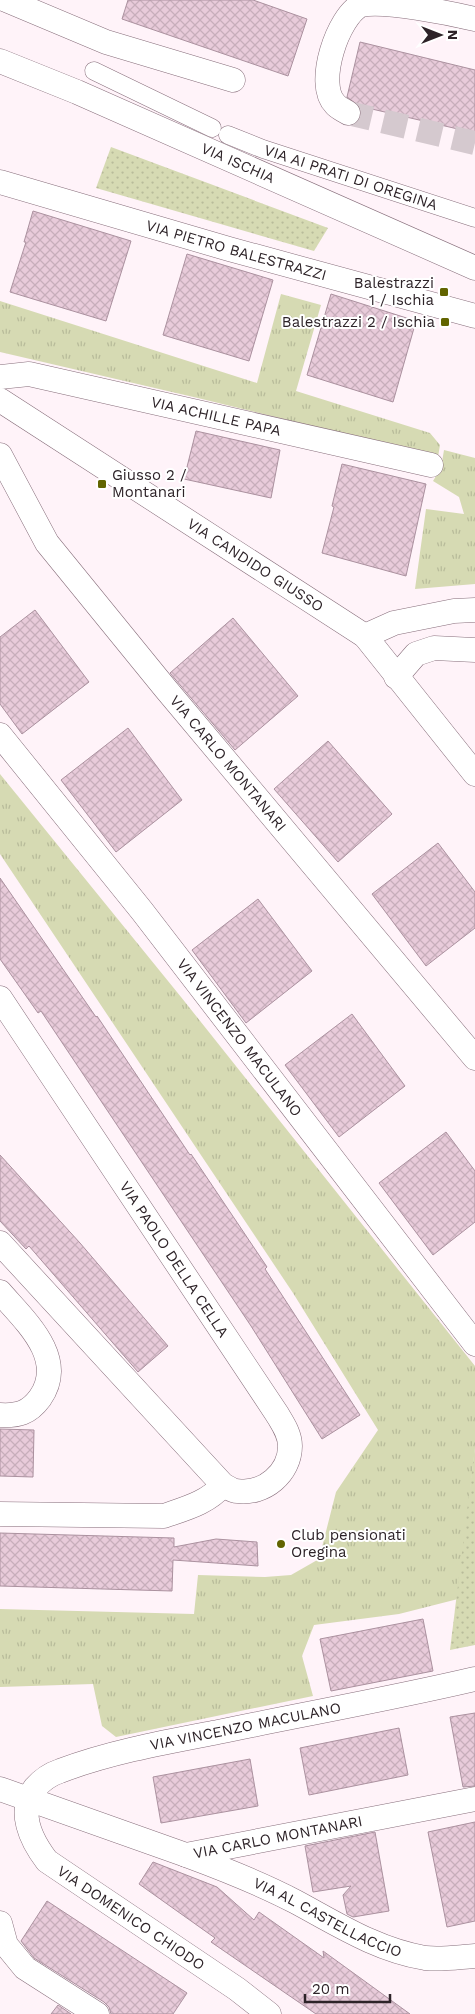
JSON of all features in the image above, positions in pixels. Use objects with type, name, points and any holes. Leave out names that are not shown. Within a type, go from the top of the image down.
[{"type":"street","points":[[6,0],[106,42],[233,80]]},
{"type":"street","points":[[348,112],[334,104],[328,90],[329,61],[343,22],[361,5],[382,1],[403,3],[475,19]]},
{"type":"street","name":"VIA ISCHIA","points":[[0,61],[77,92],[475,268]]},
{"type":"street","points":[[94,71],[212,128]]},
{"type":"street","name":"VIA AI PRATI DI OREGINA","points":[[228,135],[263,149],[475,218]]},
{"type":"street","name":"VIA PIETRO BALESTRAZZI","points":[[0,182],[229,249],[475,316]]},
{"type":"street","name":"VIA ACHILLE PAPA","points":[[0,377],[28,374],[431,465]]},
{"type":"street","name":"VIA CANDIDO GIUSSO","points":[[0,400],[365,636]]},
{"type":"street","name":"VIA CARLO MONTANARI","points":[[0,455],[47,543],[165,688],[475,1058]]},
{"type":"street","points":[[475,610],[454,611],[394,623],[365,636],[475,774]]},
{"type":"street","points":[[396,677],[416,654],[434,648],[475,650]]},
{"type":"street","name":"VIA VINCENZO MACULANO","points":[[0,735],[142,911],[475,1344]]},
{"type":"street","name":"VIA PAOLO DELLA CELLA","points":[[0,998],[286,1430],[290,1445],[288,1460],[282,1473],[262,1487],[248,1492],[235,1492],[223,1485]]},
{"type":"street","points":[[0,1243],[223,1485],[213,1496],[189,1508],[164,1516],[0,1514]]},
{"type":"street","points":[[0,1292],[38,1336],[50,1364],[50,1378],[46,1390],[29,1409],[21,1414],[0,1415]]},
{"type":"street","name":"VIA VINCENZO MACULANO","points":[[28,1799],[42,1781],[58,1771],[144,1747],[475,1679]]},
{"type":"street","points":[[0,1788],[28,1799]]},
{"type":"street","name":"VIA CARLO MONTANARI","points":[[28,1799],[186,1855],[475,1799]]},
{"type":"street","name":"VIA DOMENICO CHIODO","points":[[28,1799],[27,1817],[30,1833],[36,1846],[60,1872],[237,1989],[269,2014]]},
{"type":"street","name":"VIA AL CASTELLACCIO","points":[[186,1855],[248,1878],[296,1902],[337,1926],[377,1944],[426,1958],[475,1956]]},
{"type":"street","points":[[0,1924],[6,1945],[25,1968],[97,2014]]},
{"type":"green space","points":[[111,147],[328,228],[314,251],[96,188]]},
{"type":"green space","points":[[281,294],[321,305],[296,391],[430,433],[440,445],[438,457],[0,352],[0,301],[257,383]]},
{"type":"green space","points":[[444,450],[475,458],[475,584],[415,589],[426,509],[464,514],[459,497],[433,481],[441,468]]},
{"type":"green space","points":[[0,774],[181,997],[475,1366],[475,1448],[458,1599],[399,1614],[314,1625],[302,1656],[313,1696],[116,1737],[102,1726],[93,1684],[0,1687],[0,1609],[194,1614],[198,1575],[265,1577],[291,1575],[319,1559],[336,1492],[378,1430],[293,1293],[0,854]]},
{"type":"green space","points":[[475,1446],[475,1645],[450,1650]]},
{"type":"building","points":[[128,0],[253,0],[307,19],[288,76],[122,19]]},
{"type":"building","points":[[360,42],[475,70],[475,133],[359,106],[347,97]]},
{"type":"building","points":[[33,211],[131,241],[106,321],[10,292],[26,242],[24,242]]},
{"type":"building","points":[[187,254],[273,280],[249,361],[163,335]]},
{"type":"building","points":[[331,294],[416,321],[393,402],[307,375]]},
{"type":"building","points":[[196,431],[280,450],[271,498],[184,479]]},
{"type":"building","points":[[342,464],[426,484],[406,576],[322,553],[334,507],[332,506]]},
{"type":"building","points":[[35,610],[89,682],[22,734],[0,704],[0,637]]},
{"type":"building","points":[[233,618],[298,696],[235,750],[170,673]]},
{"type":"building","points":[[128,728],[182,800],[116,852],[61,780]]},
{"type":"building","points":[[328,741],[392,814],[338,862],[274,789]]},
{"type":"building","points":[[438,843],[475,892],[475,928],[426,966],[372,894]]},
{"type":"building","points":[[0,878],[97,1016],[267,1267],[265,1269],[360,1415],[322,1439],[251,1326],[41,1011],[38,1013],[0,959]]},
{"type":"building","points":[[258,899],[312,971],[246,1023],[192,950]]},
{"type":"building","points":[[352,1014],[405,1086],[339,1137],[285,1065]]},
{"type":"building","points":[[446,1132],[475,1171],[475,1222],[433,1255],[379,1183]]},
{"type":"building","points":[[0,1155],[80,1243],[168,1346],[138,1372],[29,1246],[26,1249],[0,1221]]},
{"type":"building","points":[[0,1429],[34,1430],[33,1477],[0,1476]]},
{"type":"building","points":[[0,1533],[174,1538],[174,1547],[216,1539],[257,1542],[258,1566],[173,1560],[172,1591],[0,1586]]},
{"type":"building","points":[[423,1619],[433,1671],[331,1691],[320,1639]]},
{"type":"building","points":[[475,1713],[475,1786],[463,1787],[450,1717]]},
{"type":"building","points":[[399,1728],[408,1775],[309,1795],[300,1748]]},
{"type":"building","points":[[250,1759],[258,1806],[161,1823],[153,1777]]},
{"type":"building","points":[[475,1822],[475,1921],[447,1927],[428,1832]]},
{"type":"building","points":[[375,1832],[389,1911],[353,1917],[347,1914],[343,1895],[351,1886],[313,1892],[305,1846]]},
{"type":"building","points":[[153,1862],[217,1887],[254,1920],[259,1912],[324,1958],[323,1951],[410,2014],[316,2014],[211,1942],[215,1938],[139,1884]]},
{"type":"building","points":[[47,1901],[187,1993],[173,2014],[111,2014],[109,2007],[104,2002],[34,1958],[21,1941]]},
{"type":"building","points":[[58,2005],[71,2014],[51,2014]]},
{"type":"tunnel","points":[[348,113],[475,143]]},
{"type":"place","name":"Balestrazzi 1 / Ischia","points":[[444,292]]},
{"type":"place","name":"Balestrazzi 2 / Ischia","points":[[445,322]]},
{"type":"place","name":"Giusso 2 / Montanari","points":[[102,484]]},
{"type":"place","name":"Club pensionati Oregina","points":[[281,1544]]}]
